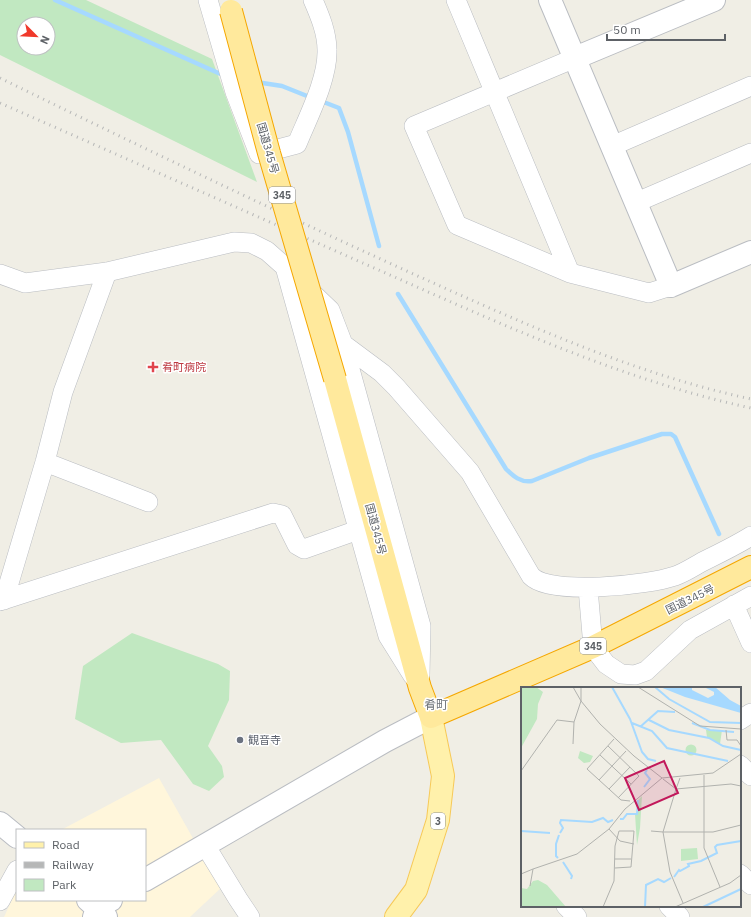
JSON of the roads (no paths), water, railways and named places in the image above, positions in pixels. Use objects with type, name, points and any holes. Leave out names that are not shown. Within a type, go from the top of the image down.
[{"type":"highway","name":"国道345号","points":[[229,6],[269,153],[335,379],[420,688],[431,716],[593,647],[751,567]]},
{"type":"main road","name":"3","points":[[396,917],[416,890],[438,820],[443,776],[431,716]]},
{"type":"street","points":[[208,0],[235,92],[259,154],[297,144],[321,86],[328,51],[322,21],[313,0]]},
{"type":"street","points":[[456,0],[570,273]]},
{"type":"street","points":[[550,0],[637,202],[671,286]]},
{"type":"street","points":[[714,0],[414,126],[457,225],[570,273],[649,293],[671,286],[751,252]]},
{"type":"street","points":[[612,146],[751,86]]},
{"type":"street","points":[[637,202],[751,153]]},
{"type":"street","points":[[0,274],[25,282],[107,272],[234,242],[251,243],[267,251],[330,310],[343,344],[421,626],[420,688]]},
{"type":"street","points":[[285,267],[388,636],[420,688]]},
{"type":"street","points":[[2,600],[46,462],[63,392],[107,272]]},
{"type":"street","points":[[343,344],[382,373],[396,387],[470,472],[534,579],[547,585],[588,588],[649,582],[675,576],[751,536]]},
{"type":"street","points":[[46,462],[148,502]]},
{"type":"street","points":[[2,600],[272,513],[282,515],[298,545],[304,549],[358,530]]},
{"type":"street","points":[[588,588],[593,647],[606,664],[621,674],[635,675],[646,671],[690,630],[751,596]]},
{"type":"street","points":[[734,605],[751,643]]},
{"type":"street","points":[[741,719],[751,713]]},
{"type":"street","points":[[146,879],[431,716]]},
{"type":"street","points":[[741,766],[751,776]]},
{"type":"street","points":[[0,823],[16,836]]},
{"type":"street","points":[[206,845],[250,917]]},
{"type":"street","points":[[0,901],[16,872]]},
{"type":"street","points":[[741,875],[751,885]]},
{"type":"street","points":[[556,917],[565,907]]},
{"type":"street","points":[[567,907],[577,917]]},
{"type":"street","points":[[670,907],[680,917]]},
{"type":"waterway","points":[[55,0],[225,76]]},
{"type":"waterway","points":[[256,82],[282,86],[312,98]]},
{"type":"waterway","points":[[321,101],[339,108],[348,132],[379,246]]},
{"type":"waterway","points":[[398,294],[506,469],[514,476],[524,481],[532,481],[589,458],[662,434],[671,434],[675,437],[719,534]]},
{"type":"railway","points":[[0,78],[262,204],[501,313],[582,347],[624,362],[708,389],[751,399]]},
{"type":"railway","points":[[0,103],[471,311],[563,349],[656,382],[751,408]]},
{"type":"place","name":"肴町病院","points":[[153,367]]},
{"type":"place","name":"観音寺","points":[[240,740]]},
{"type":"district","name":"肴町","points":[[436,704]]}]
